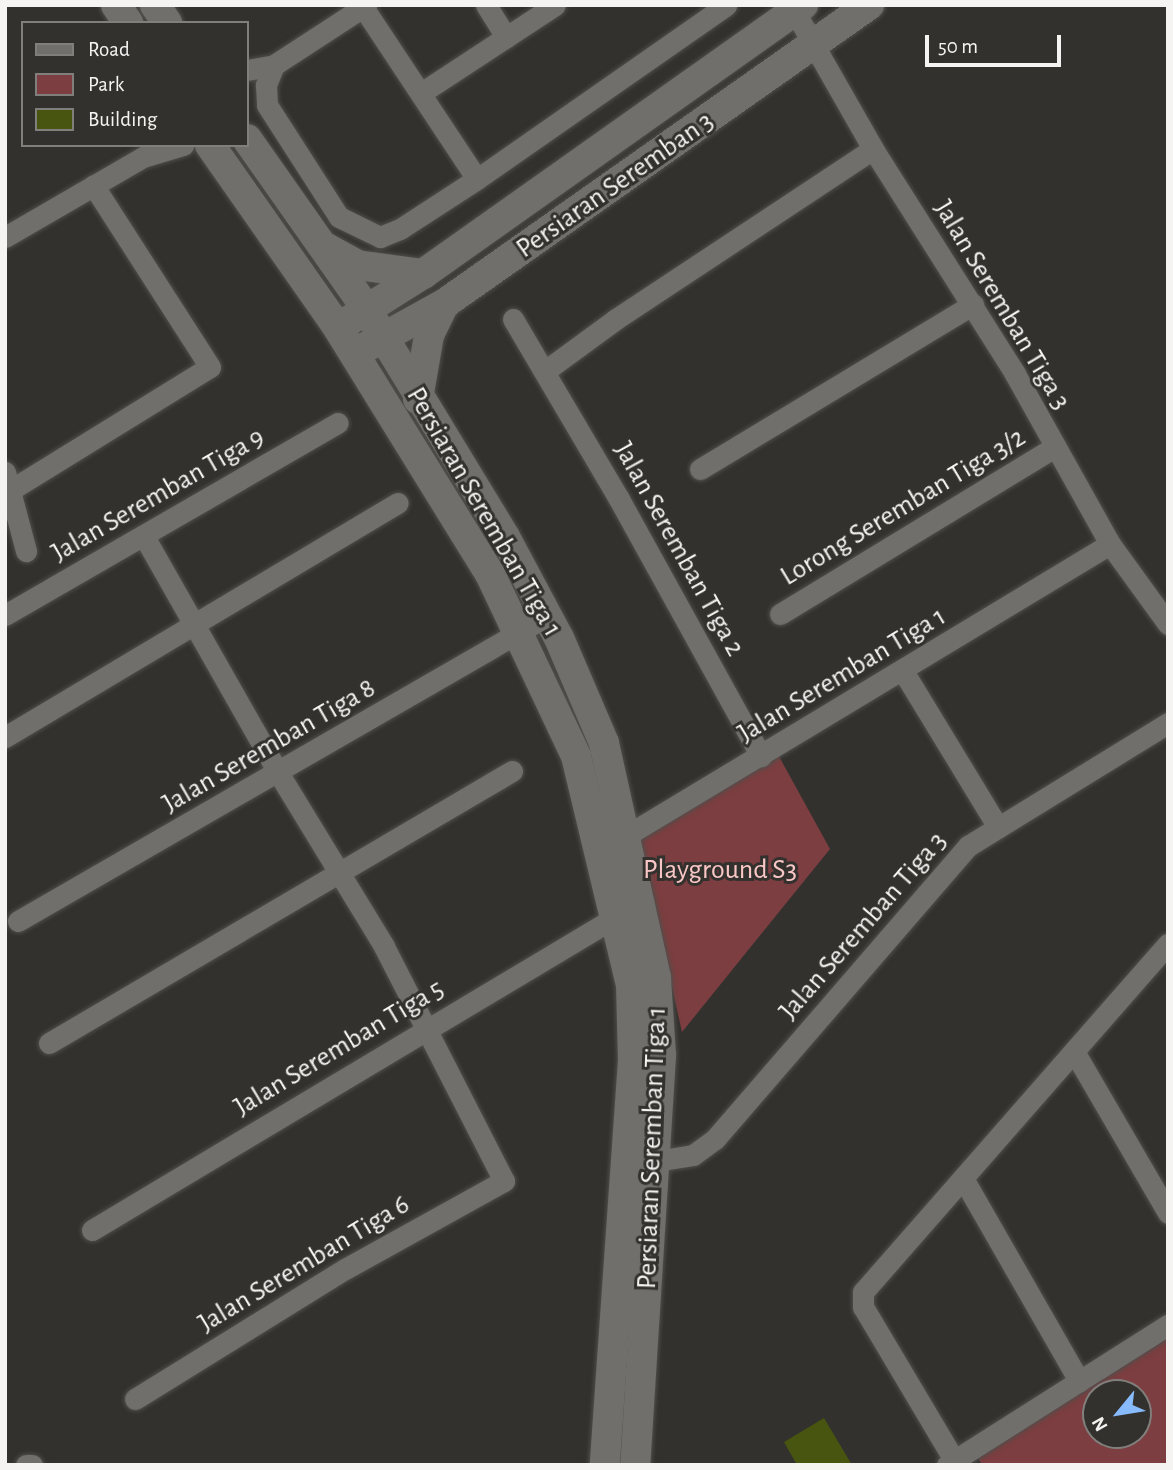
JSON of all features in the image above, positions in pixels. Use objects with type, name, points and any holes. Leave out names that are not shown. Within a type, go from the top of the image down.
[{"type":"main road","points":[[116,5],[127,21]]},
{"type":"main road","points":[[155,5],[166,21]]},
{"type":"main road","name":"Persiaran Seremban 3","points":[[354,354],[444,304],[869,5]]},
{"type":"main road","name":"Persiaran Seremban 3","points":[[338,328],[424,274],[796,7]]},
{"type":"main road","name":"Persiaran Seremban Tiga 1","points":[[248,140],[367,310],[418,398],[505,537],[547,616],[604,743],[628,835],[656,978],[661,1056],[635,1465]]},
{"type":"main road","name":"Persiaran Seremban Tiga 1","points":[[212,147],[338,328],[490,574],[576,756],[617,916],[631,985],[633,1060],[605,1465]]},
{"type":"main road","points":[[321,245],[357,265],[424,274]]},
{"type":"main road","points":[[418,398],[429,335],[444,304]]},
{"type":"street","points":[[486,5],[506,37]]},
{"type":"street","points":[[421,93],[555,5]]},
{"type":"street","points":[[274,65],[267,85],[267,104],[339,217],[380,237],[400,229],[477,179],[726,5]]},
{"type":"street","points":[[248,70],[274,65],[364,6],[477,179]]},
{"type":"street","name":"Jalan Seremban Tiga 3","points":[[796,7],[812,46],[873,149],[973,304],[1110,544],[1168,624]]},
{"type":"street","points":[[5,237],[148,151],[171,147]]},
{"type":"street","points":[[545,371],[731,241],[873,149]]},
{"type":"street","points":[[26,551],[7,481],[210,366],[93,185]]},
{"type":"street","points":[[700,469],[973,304]]},
{"type":"street","name":"Jalan Seremban Tiga 2","points":[[513,319],[545,371],[761,756]]},
{"type":"street","name":"Jalan Seremban Tiga 9","points":[[5,615],[338,423]]},
{"type":"street","name":"Lorong Seremban Tiga 3/2","points":[[780,614],[1055,447]]},
{"type":"street","points":[[5,737],[398,503]]},
{"type":"street","points":[[144,536],[279,774],[428,1025]]},
{"type":"street","name":"Jalan Seremban Tiga 1","points":[[600,851],[1110,544]]},
{"type":"street","name":"Jalan Seremban Tiga 8","points":[[18,921],[279,774],[547,616]]},
{"type":"street","points":[[903,671],[998,827]]},
{"type":"street","name":"Jalan Seremban Tiga 3","points":[[656,1161],[692,1155],[715,1139],[968,846],[1168,723]]},
{"type":"street","points":[[49,1043],[340,876],[512,771]]},
{"type":"street","name":"Jalan Seremban Tiga 5","points":[[92,1230],[428,1025],[617,916]]},
{"type":"street","points":[[1168,943],[1075,1053],[863,1292],[862,1299],[953,1463],[1168,1325]]},
{"type":"street","name":"Jalan Seremban Tiga 6","points":[[135,1399],[345,1269],[504,1181],[428,1025]]},
{"type":"street","points":[[1075,1053],[1168,1213]]},
{"type":"street","points":[[964,1180],[1079,1381]]},
{"type":"green space","name":"Playground S3","points":[[776,751],[830,849],[682,1032],[638,837]]},
{"type":"green space","points":[[1168,1337],[1168,1465],[982,1465],[978,1458],[1082,1392],[1082,1449],[1152,1449],[1152,1379],[1102,1379]]},
{"type":"building","points":[[824,1418],[852,1465],[797,1465],[784,1442]]}]
